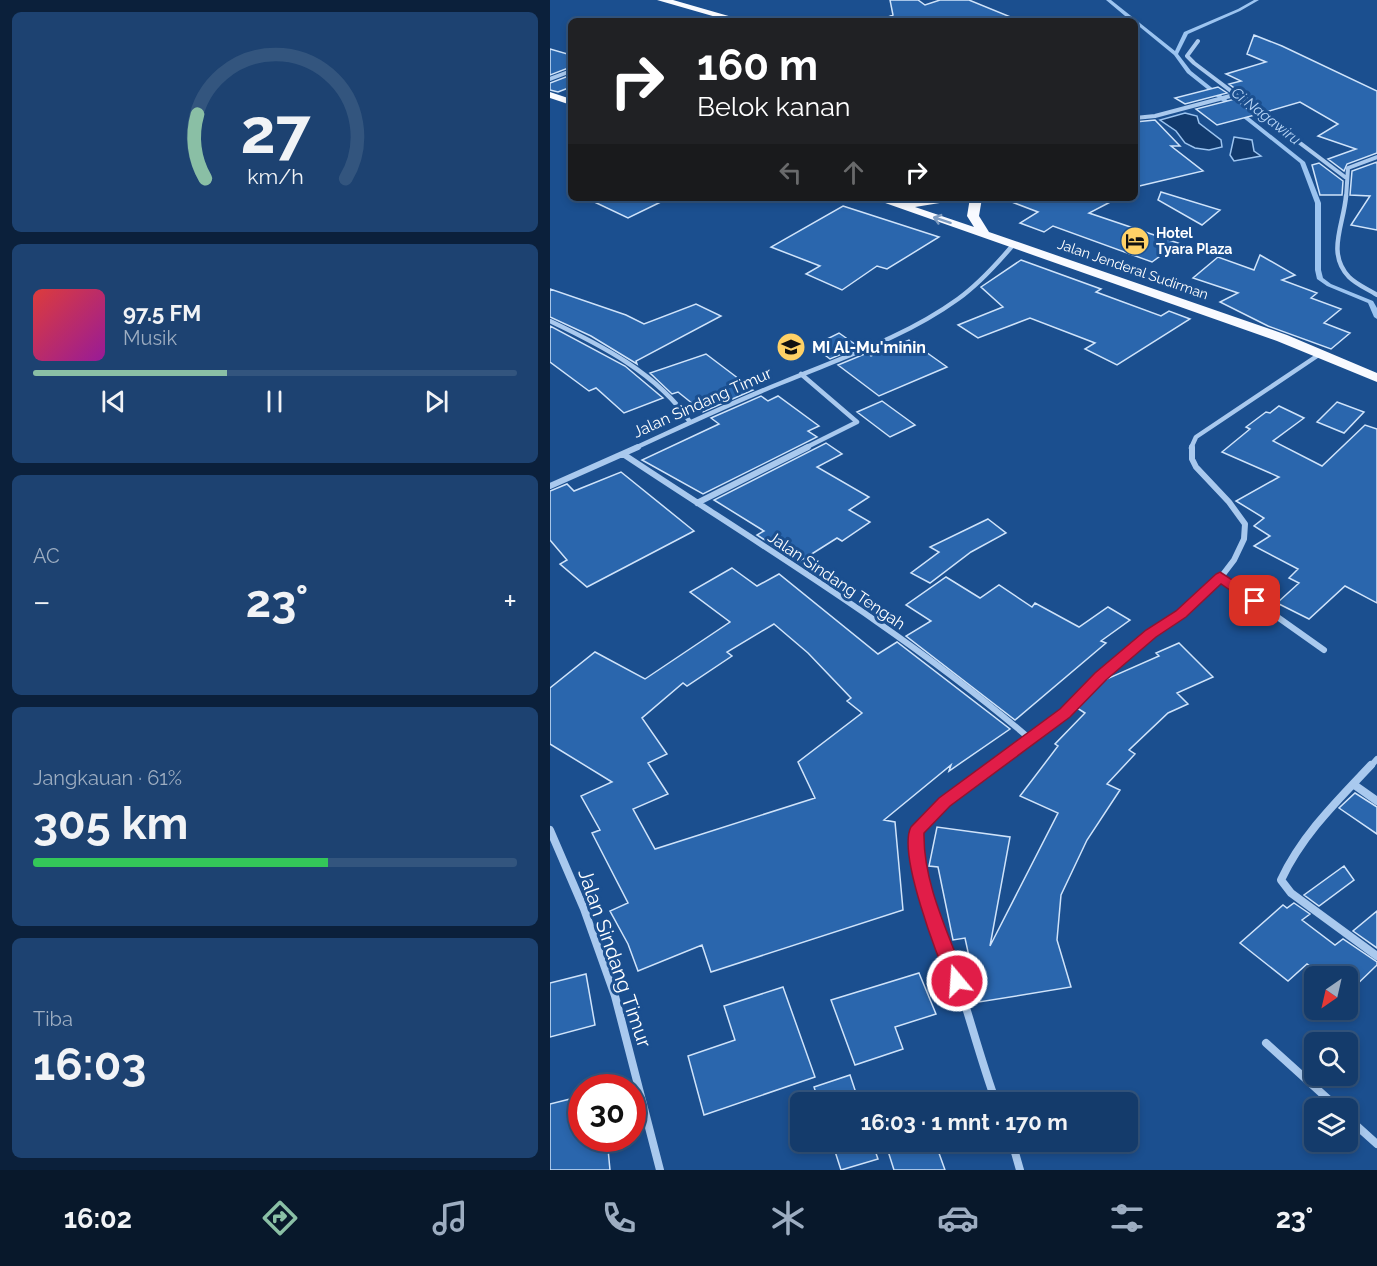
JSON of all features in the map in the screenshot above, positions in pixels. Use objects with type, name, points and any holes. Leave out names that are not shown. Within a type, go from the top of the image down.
[{"type":"highway","points":[[662,0],[730,18]]},
{"type":"highway","points":[[550,95],[568,100]]},
{"type":"highway","name":"Jalan Jenderal Sudirman","points":[[886,201],[1179,301],[1320,354],[1376,378]]},
{"type":"highway","points":[[900,206],[932,201]]},
{"type":"highway","points":[[976,201],[973,216],[984,234]]},
{"type":"street","points":[[1198,41],[1187,56],[1232,96],[1345,177]]},
{"type":"street","points":[[550,79],[568,72]]},
{"type":"street","points":[[1138,118],[1155,116],[1232,96]]},
{"type":"street","points":[[1376,158],[1348,168],[1344,182],[1346,198],[1336,241],[1337,261],[1347,276],[1376,295]]},
{"type":"street","name":"Jalan Sindang Timur","points":[[550,486],[690,422],[909,330],[945,309],[986,278],[1013,245]]},
{"type":"street","points":[[550,321],[640,372],[685,411],[690,422]]},
{"type":"street","points":[[993,1092],[950,958],[924,889],[916,854],[916,832],[945,802],[1065,713],[1100,676],[1151,633],[1181,614],[1220,577],[1234,560],[1244,539],[1245,524],[1229,502],[1196,467],[1192,459],[1191,448],[1196,437],[1320,354]]},
{"type":"street","points":[[697,503],[856,423],[857,420],[801,374]]},
{"type":"street","name":"Jalan Sindang Tengah","points":[[623,454],[870,618],[994,708],[1029,738]]},
{"type":"street","points":[[1220,577],[1324,650]]},
{"type":"street","points":[[1376,759],[1319,823],[1285,869],[1281,880],[1291,894],[1376,956]]},
{"type":"street","points":[[1353,784],[1376,801]]},
{"type":"street","name":"Jalan Sindang Timur","points":[[550,830],[584,909],[614,996],[660,1170]]},
{"type":"street","points":[[1266,1043],[1327,1098]]},
{"type":"street","points":[[1358,1127],[1376,1144]]},
{"type":"street","points":[[1015,1152],[1020,1170]]},
{"type":"water","points":[[1185,113],[1197,116],[1199,123],[1221,140],[1222,147],[1209,150],[1195,148],[1185,143],[1176,131],[1160,120]]},
{"type":"water","points":[[1234,137],[1252,140],[1254,151],[1261,156],[1234,161],[1230,155]]},
{"type":"building","points":[[890,0],[918,0],[925,5],[940,0],[969,0],[1013,18],[888,18],[893,15]]},
{"type":"building","points":[[1254,35],[1377,91],[1377,153],[1347,164],[1344,171],[1328,159],[1356,149],[1318,136],[1338,124],[1300,102],[1266,112],[1229,84],[1241,81],[1226,74],[1266,62],[1247,54]]},
{"type":"building","points":[[550,49],[568,54],[568,68],[550,75]]},
{"type":"building","points":[[568,76],[568,88],[558,92],[550,90],[550,83]]},
{"type":"building","points":[[1218,87],[1227,93],[1185,104],[1175,98]]},
{"type":"building","points":[[1235,99],[1255,115],[1217,125],[1196,109]]},
{"type":"building","points":[[1155,120],[1180,146],[1171,146],[1203,171],[1138,186],[1138,122]]},
{"type":"building","points":[[1377,162],[1377,230],[1351,225],[1370,196],[1350,195],[1352,171]]},
{"type":"building","points":[[1319,163],[1343,181],[1342,195],[1320,195],[1312,165]]},
{"type":"building","points":[[1161,192],[1220,210],[1202,225],[1158,200]]},
{"type":"building","points":[[592,201],[663,201],[628,218]]},
{"type":"building","points":[[1009,201],[1112,201],[1089,213],[1178,243],[1152,262],[1053,226],[1044,232],[1020,223],[1038,212]]},
{"type":"building","points":[[843,206],[939,237],[887,269],[877,266],[842,290],[806,274],[820,266],[771,247]]},
{"type":"building","points":[[1260,255],[1295,275],[1282,280],[1317,293],[1311,298],[1341,309],[1324,323],[1350,333],[1331,349],[1268,326],[1220,302],[1238,293],[1193,278],[1218,257],[1254,270]]},
{"type":"building","points":[[1021,260],[1101,289],[1096,292],[1161,316],[1169,311],[1190,319],[1117,365],[1085,349],[1095,343],[1030,318],[978,338],[958,325],[1003,307],[981,287]]},
{"type":"building","points":[[550,289],[626,315],[644,324],[696,304],[721,316],[636,361],[637,364],[591,336],[550,317]]},
{"type":"building","points":[[550,326],[625,366],[663,398],[624,413],[596,388],[589,391],[550,362]]},
{"type":"building","points":[[839,333],[859,347],[830,359],[813,346]]},
{"type":"building","points":[[909,340],[947,367],[879,396],[838,365],[867,353],[871,356]]},
{"type":"building","points":[[706,354],[753,390],[703,412],[678,392],[672,394],[650,373]]},
{"type":"building","points":[[761,396],[768,401],[778,396],[819,426],[808,431],[817,437],[703,494],[642,460],[719,424],[711,418]]},
{"type":"building","points":[[882,401],[915,425],[890,437],[857,412]]},
{"type":"building","points":[[1337,402],[1364,412],[1344,433],[1317,422]]},
{"type":"building","points":[[1279,406],[1304,418],[1273,441],[1322,466],[1365,425],[1377,429],[1377,603],[1345,586],[1309,619],[1277,603],[1299,583],[1289,578],[1298,569],[1254,546],[1270,536],[1254,526],[1264,518],[1236,501],[1279,477],[1222,452],[1250,429],[1246,427],[1266,412],[1270,413]]},
{"type":"building","points":[[826,443],[842,454],[817,467],[869,497],[849,510],[870,522],[842,541],[837,538],[799,562],[757,535],[764,531],[714,500]]},
{"type":"building","points":[[621,472],[694,531],[587,587],[560,564],[567,560],[550,540],[550,491],[567,484],[574,491]]},
{"type":"building","points":[[988,519],[1006,533],[971,552],[930,583],[911,573],[939,552],[930,547]]},
{"type":"building","points":[[732,568],[757,586],[779,574],[878,654],[897,642],[1010,729],[949,771],[951,765],[884,820],[895,822],[903,910],[711,972],[702,945],[638,971],[628,944],[610,911],[628,903],[592,833],[600,830],[581,796],[612,782],[550,744],[550,688],[595,652],[645,679],[730,622],[690,592]],"holes":[[[774,624],[808,653],[851,698],[847,701],[862,713],[798,762],[815,798],[655,849],[633,809],[668,794],[648,763],[667,754],[642,718],[683,683],[687,686],[732,656],[727,652]]]},
{"type":"building","points":[[946,577],[980,598],[999,585],[1032,607],[1035,603],[1079,627],[1108,607],[1130,620],[1101,641],[1106,643],[1015,720],[906,636],[931,621],[906,605]]},
{"type":"building","points":[[1179,643],[1213,677],[1177,693],[1188,704],[1168,713],[1129,750],[1135,754],[1107,784],[1120,790],[1087,840],[1061,895],[1057,940],[1071,987],[979,1002],[965,938],[953,940],[938,867],[929,866],[937,827],[1010,837],[990,946],[1058,813],[1020,796],[1058,746],[1055,744],[1085,713],[1077,708],[1102,681],[1159,656],[1156,653]]},
{"type":"building","points":[[1355,793],[1377,807],[1377,834],[1339,808]]},
{"type":"building","points":[[1344,866],[1354,880],[1319,906],[1304,895]]},
{"type":"building","points":[[1294,903],[1310,914],[1302,920],[1335,945],[1343,939],[1377,962],[1377,965],[1358,983],[1358,966],[1310,966],[1307,964],[1288,981],[1240,943],[1283,905],[1287,908]]},
{"type":"building","points":[[1377,911],[1377,948],[1353,931]]},
{"type":"building","points":[[919,973],[936,1014],[895,1027],[903,1049],[855,1065],[831,1000]]},
{"type":"building","points":[[586,974],[595,1025],[550,1037],[550,983]]},
{"type":"building","points":[[783,987],[815,1077],[704,1115],[688,1056],[735,1040],[724,1006]]},
{"type":"building","points":[[850,1075],[856,1092],[816,1092],[814,1087]]},
{"type":"building","points":[[568,1100],[568,1152],[608,1152],[610,1170],[550,1170],[550,1104]]},
{"type":"building","points":[[835,1152],[876,1152],[878,1159],[841,1170]]},
{"type":"building","points":[[888,1152],[939,1152],[945,1170],[894,1170]]},
{"type":"waterway","points":[[1108,0],[1130,18]]},
{"type":"waterway","name":"Ci Nagawiru","points":[[1176,54],[1186,33],[1257,0]]},
{"type":"waterway","points":[[1138,23],[1176,54]]},
{"type":"waterway","name":"Ci Nagawiru","points":[[1176,54],[1189,72],[1302,162],[1318,203],[1320,279],[1371,302],[1377,317]]},
{"type":"place","name":"Hotel Tyara Plaza","points":[[1135,241]]},
{"type":"place","name":"MI Al-Mu'minin","points":[[791,347]]},
{"type":"route","points":[[957,981],[924,889],[916,854],[916,832],[945,802],[1065,713],[1100,676],[1151,633],[1181,614],[1220,577],[1255,601]]}]
